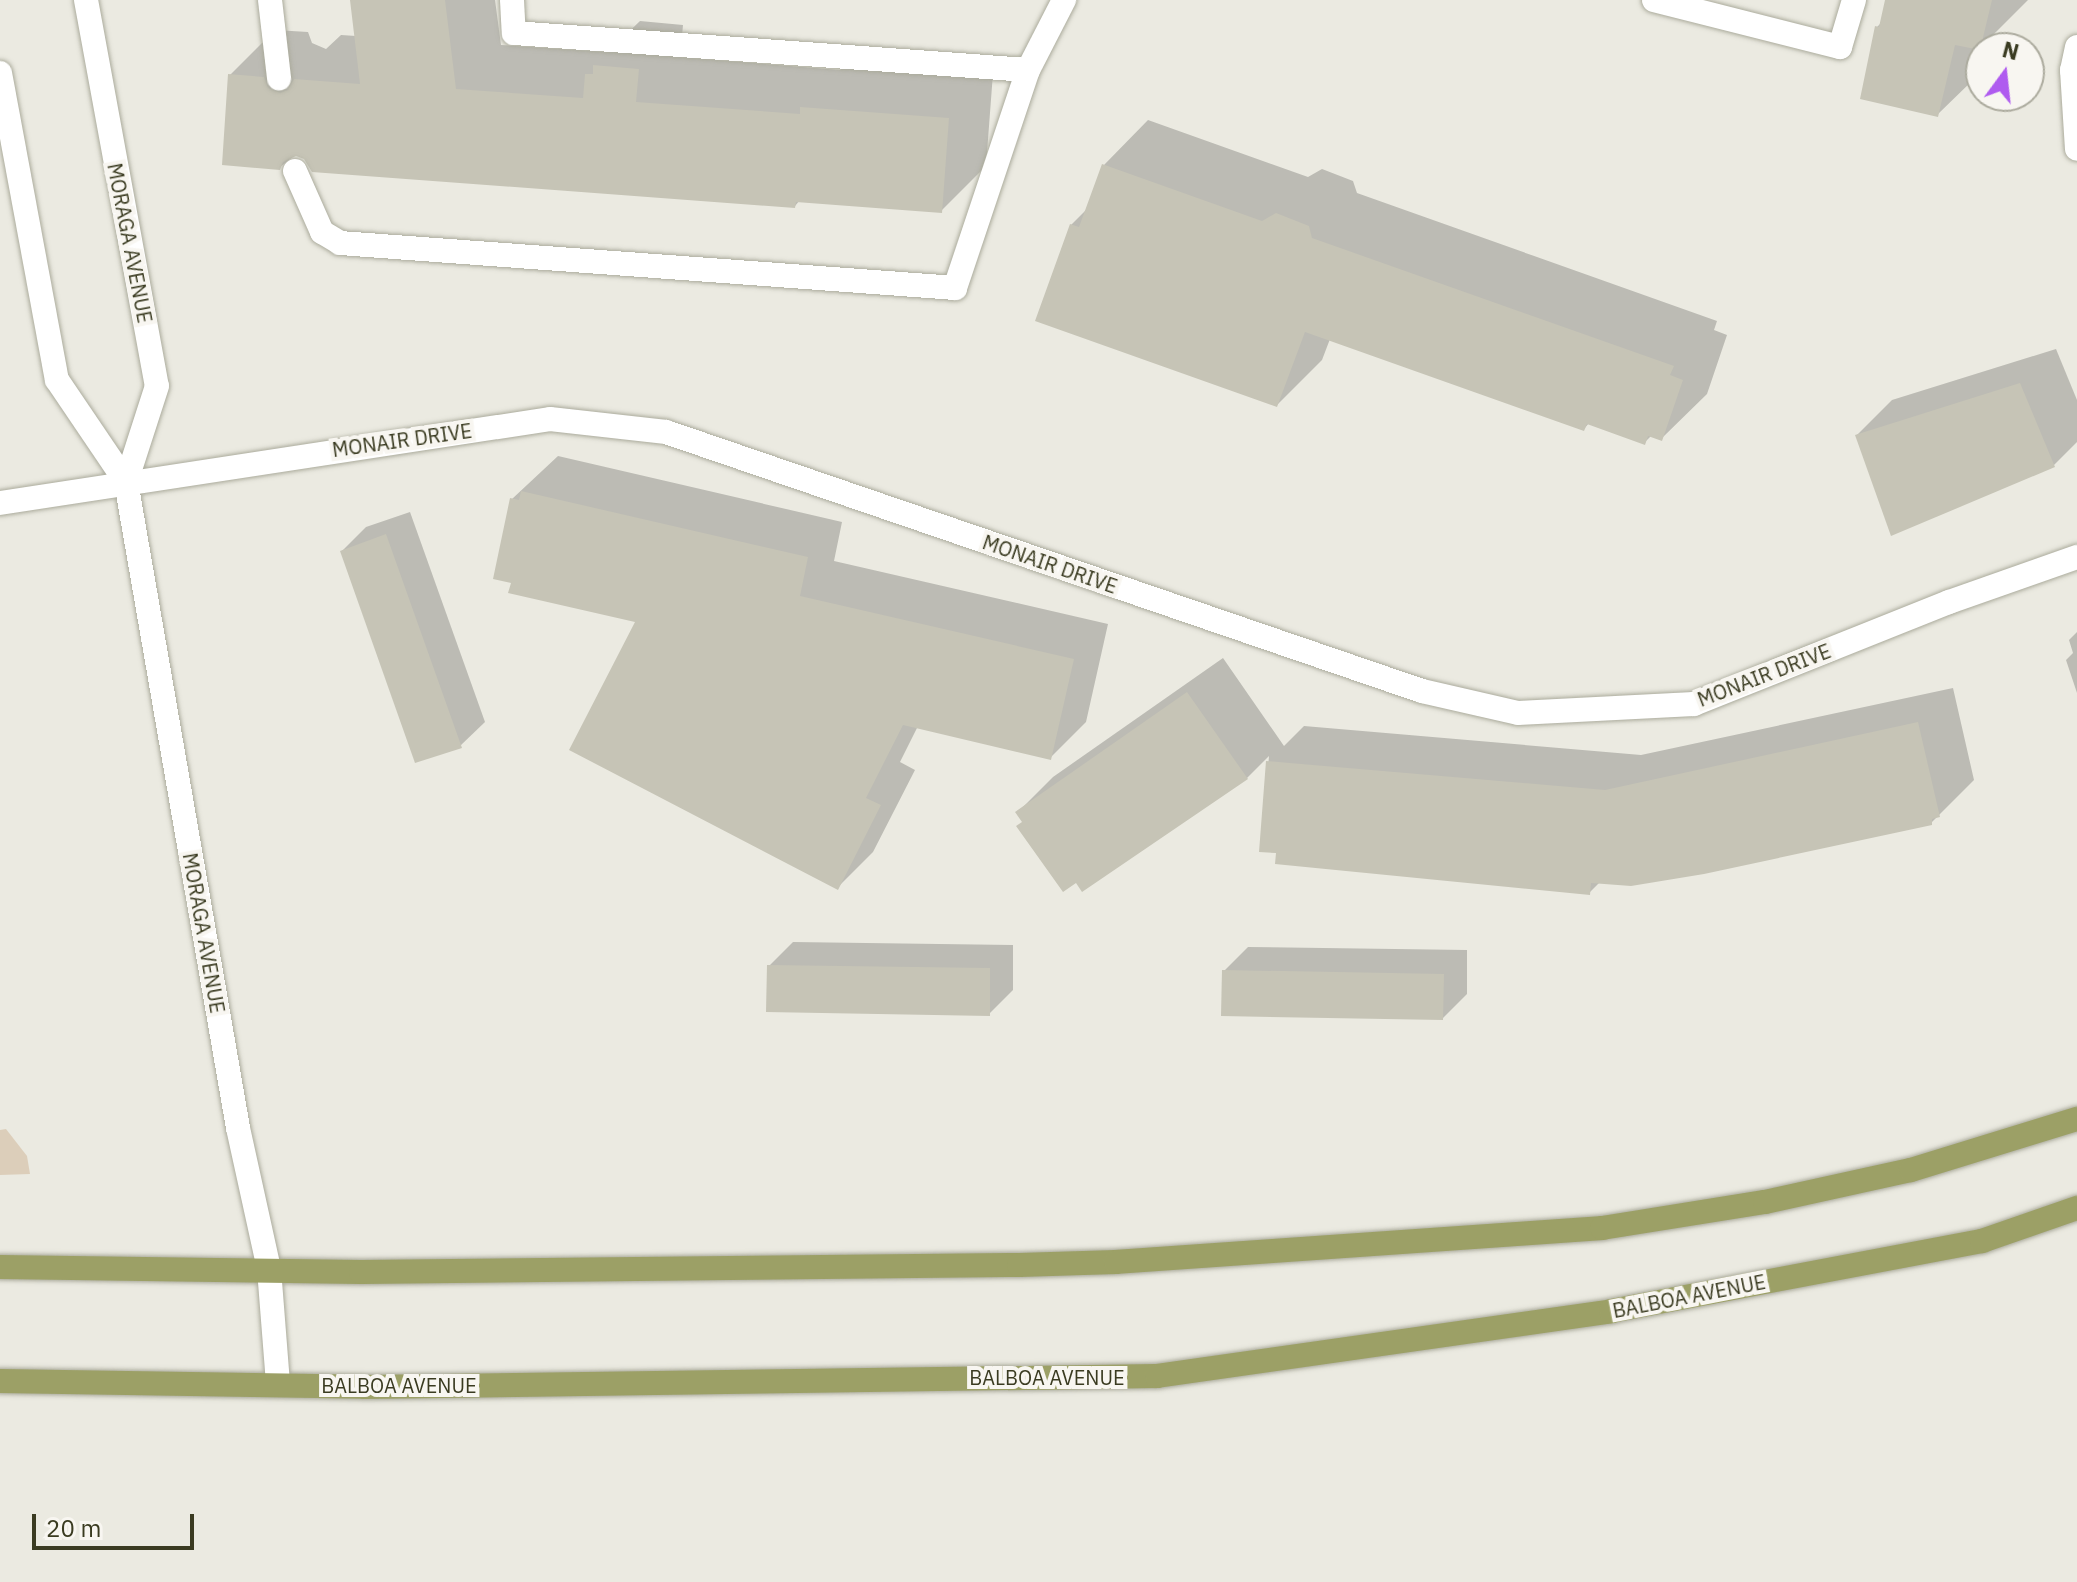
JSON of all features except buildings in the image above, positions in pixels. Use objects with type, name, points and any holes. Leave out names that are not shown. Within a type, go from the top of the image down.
[{"type":"main road","points":[[2028,1135],[2077,1105]]},
{"type":"main road","points":[[0,1267],[361,1272],[1116,1262],[1586,1229],[1779,1199],[1911,1170],[2077,1119]]},
{"type":"main road","name":"BALBOA AVENUE","points":[[0,1381],[364,1387],[1157,1376],[1626,1308],[1982,1241],[2077,1208]]},
{"type":"street","name":"MORAGA AVENUE","points":[[86,0],[157,386],[126,482]]},
{"type":"street","points":[[270,0],[279,78]]},
{"type":"street","points":[[512,0],[514,33],[1028,70]]},
{"type":"street","points":[[295,171],[322,232],[340,243],[955,288],[1028,70],[1064,0]]},
{"type":"street","points":[[1654,0],[1840,47],[1854,0]]},
{"type":"street","points":[[2077,47],[2072,70],[2077,149]]},
{"type":"street","name":"MORAGA AVENUE","points":[[0,73],[57,380],[126,482],[235,1113],[269,1269],[278,1384]]},
{"type":"street","name":"MONAIR DRIVE","points":[[0,503],[550,419],[666,432],[1422,691],[1518,713],[1694,704],[1949,602],[2077,557]]},
{"type":"shaded area","points":[[6,1129],[27,1156],[30,1174],[0,1175],[0,1130]]}]
